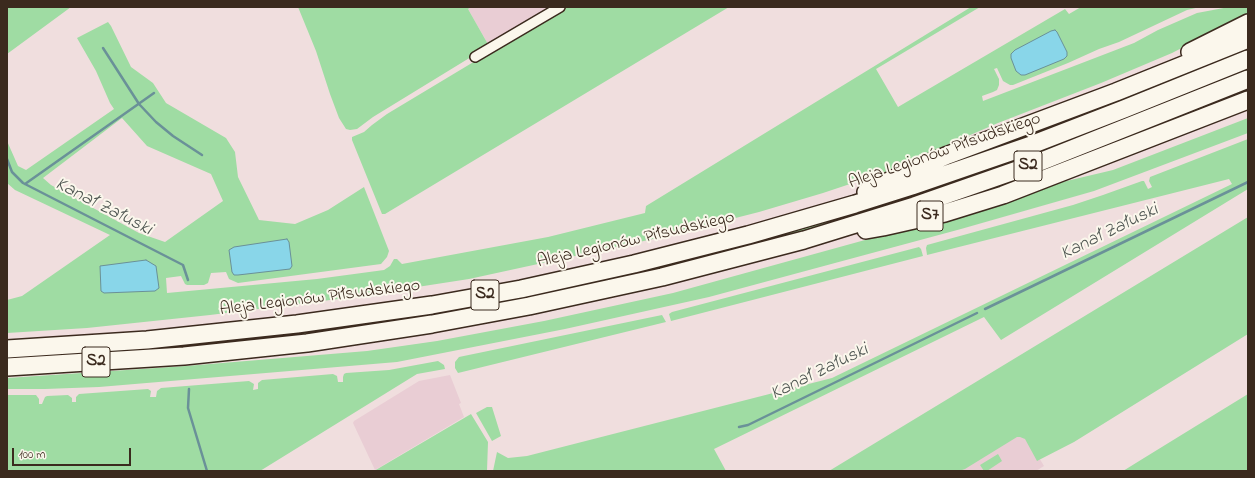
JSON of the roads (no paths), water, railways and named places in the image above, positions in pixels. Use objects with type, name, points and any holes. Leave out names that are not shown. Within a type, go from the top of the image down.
[{"type":"highway","points":[[1116,92],[1248,23]]},
{"type":"highway","points":[[817,215],[948,155],[1116,92],[1248,39]]},
{"type":"highway","name":"Aleja Legionów Piłsudskiego","points":[[7,349],[147,340],[297,324],[432,305],[521,289],[634,264],[740,237],[912,186],[1016,150],[1124,109],[1248,59]]},
{"type":"highway","name":"S2","points":[[7,367],[184,356],[307,343],[432,324],[529,306],[662,277],[804,240],[914,206],[1037,163],[1248,79]]},
{"type":"highway","name":"S7","points":[[804,240],[883,227],[973,205],[1052,177],[1248,100]]},
{"type":"highway","points":[[1205,117],[1248,108]]},
{"type":"street","points":[[475,57],[560,7]]},
{"type":"water","points":[[1055,30],[1067,52],[1067,56],[1064,59],[1025,75],[1021,75],[1016,71],[1011,54],[1015,50]]},
{"type":"water","points":[[287,239],[289,242],[292,266],[290,269],[238,275],[234,275],[232,272],[229,250],[234,247]]},
{"type":"water","points":[[146,260],[156,266],[159,288],[155,291],[104,293],[101,291],[100,266]]},
{"type":"waterway","points":[[103,48],[139,104],[156,122],[173,136],[202,155]]},
{"type":"waterway","points":[[25,184],[154,93]]},
{"type":"waterway","name":"Kanał Załuski","points":[[7,159],[12,172],[23,183],[183,265],[188,280]]},
{"type":"waterway","name":"Kanał Załuski","points":[[985,309],[1248,182]]},
{"type":"waterway","name":"Kanał Załuski","points":[[739,427],[748,425],[977,313]]},
{"type":"waterway","name":"Kanał Załuski","points":[[189,389],[188,408],[207,471]]}]
